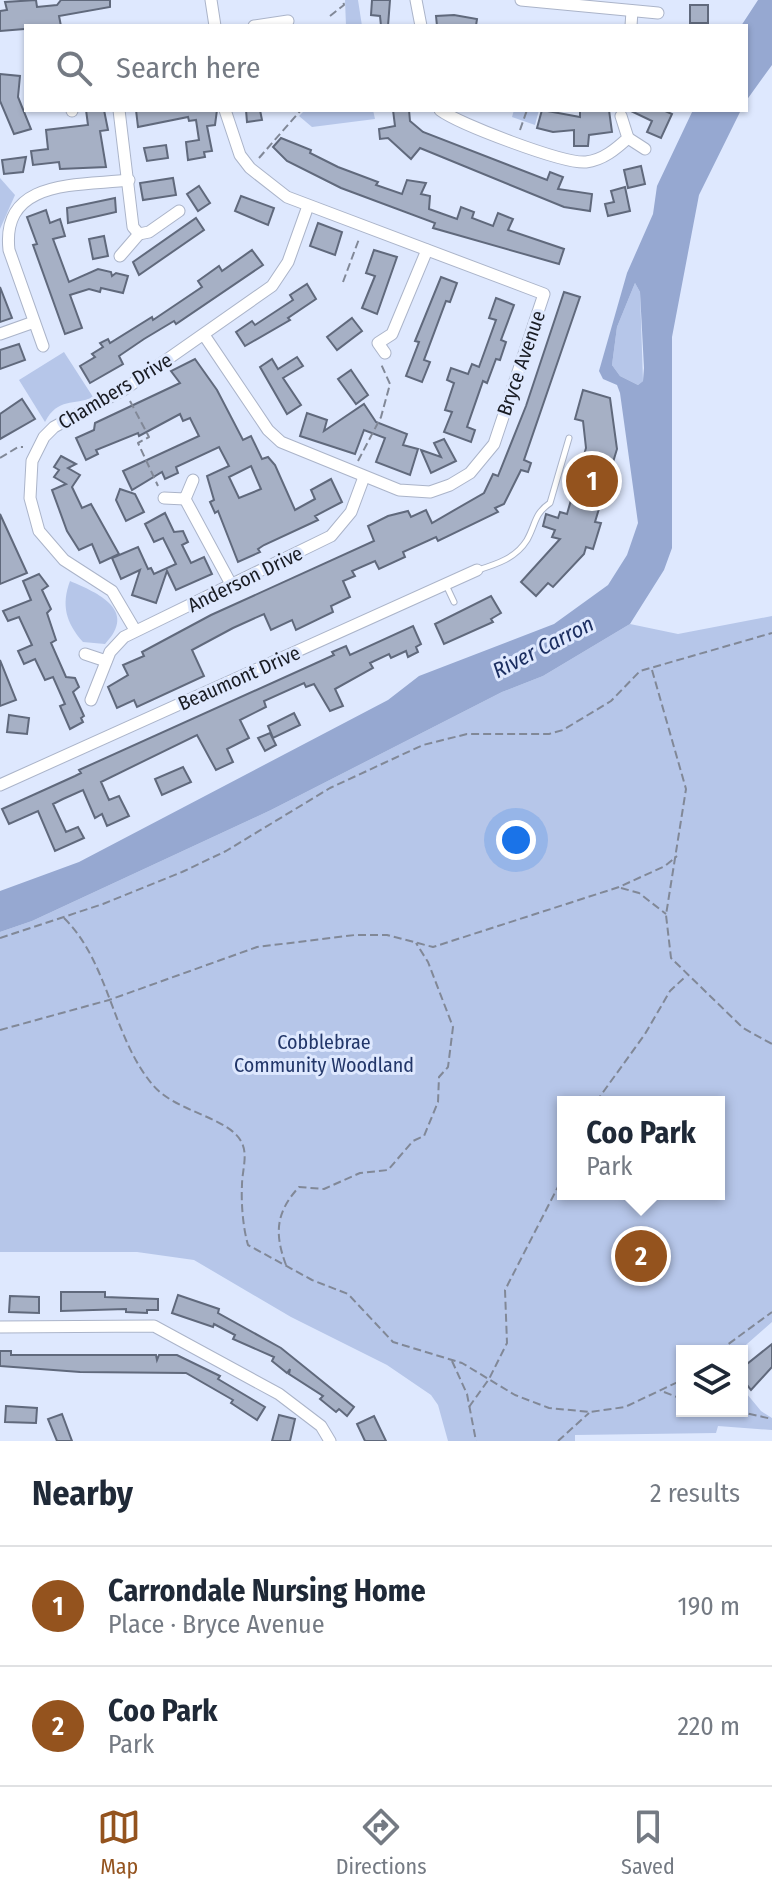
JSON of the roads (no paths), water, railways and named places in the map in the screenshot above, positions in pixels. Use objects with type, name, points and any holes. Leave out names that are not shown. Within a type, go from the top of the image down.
[{"type":"street","points":[[211,0],[215,24]]},
{"type":"street","points":[[416,0],[421,24]]},
{"type":"street","points":[[521,0],[658,13]]},
{"type":"street","points":[[631,24],[632,11]]},
{"type":"street","points":[[268,24],[288,21]]},
{"type":"street","points":[[119,112],[133,227],[139,234]]},
{"type":"street","name":"Bryce Avenue","points":[[204,335],[268,430],[281,442],[399,490],[430,492],[470,473],[494,444],[544,294],[287,197],[250,168],[232,138],[226,112]]},
{"type":"street","points":[[445,112],[516,142],[584,162],[612,153],[628,138]]},
{"type":"street","points":[[621,116],[628,138],[645,149]]},
{"type":"street","points":[[43,346],[9,250],[8,236],[13,213],[40,191],[129,180]]},
{"type":"street","name":"Chambers Drive","points":[[135,630],[112,591],[64,560],[39,531],[30,498],[29,476],[37,449],[54,427],[125,389],[272,286],[288,262],[308,206]]},
{"type":"street","points":[[120,256],[139,234],[149,232],[179,211]]},
{"type":"street","points":[[385,353],[378,343],[392,334],[427,250]]},
{"type":"street","points":[[0,334],[34,322]]},
{"type":"street","name":"Anderson Drive","points":[[91,700],[106,661],[124,637],[331,536],[351,512],[364,477]]},
{"type":"street","points":[[185,499],[193,480]]},
{"type":"street","points":[[164,498],[185,499]]},
{"type":"street","points":[[185,499],[232,586]]},
{"type":"street","name":"Beaumont Drive","points":[[0,785],[477,570]]},
{"type":"street","points":[[85,654],[106,661]]},
{"type":"street","points":[[0,1327],[154,1326],[279,1394],[321,1426],[330,1441]]},
{"type":"lane","points":[[477,570],[502,563],[527,540],[537,512],[550,503],[569,438]]},
{"type":"lane","points":[[446,584],[454,602]]},
{"type":"water","points":[[758,0],[772,0],[772,65],[748,98],[748,24],[742,24]]},
{"type":"water","name":"River Carron","points":[[692,112],[740,112],[699,195],[672,337],[672,548],[664,570],[630,624],[543,676],[502,692],[271,810],[32,921],[0,932],[0,891],[79,862],[388,700],[419,676],[554,624],[608,585],[627,555],[638,523],[620,393],[617,385],[603,379],[599,371],[627,273],[653,214],[657,186]],"holes":[[[635,283],[640,292],[643,381],[638,385],[620,376],[612,365],[617,327]]]},
{"type":"place","name":"Carrondale Nursing Home","points":[[592,481]]},
{"type":"place","name":"Coo Park","points":[[641,1256]]},
{"type":"park label","name":"Cobblebrae Community Woodland","points":[[324,1054]]}]
